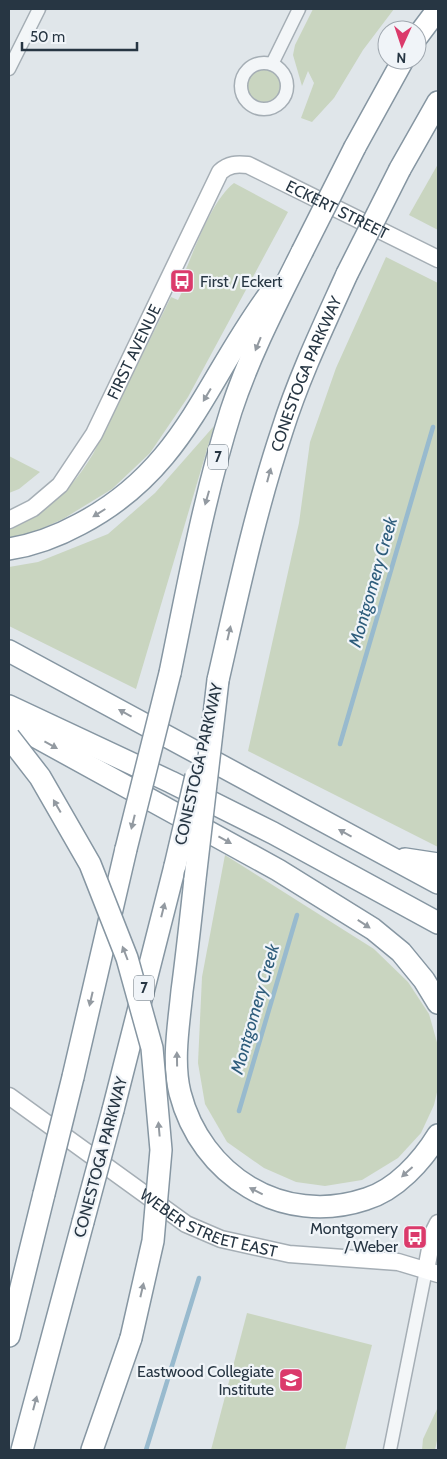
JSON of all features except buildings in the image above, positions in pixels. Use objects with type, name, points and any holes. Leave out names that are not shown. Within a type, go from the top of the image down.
[{"type":"highway","points":[[427,24],[438,9]]},
{"type":"highway","name":"7","points":[[9,1336],[170,673],[204,508],[232,410],[268,319],[355,147],[397,70]]},
{"type":"highway","name":"CONESTOGA PARKWAY","points":[[22,1450],[113,1110],[175,866],[254,531],[282,431],[317,338],[347,274],[400,169],[438,102]]},
{"type":"highway","points":[[9,549],[24,547],[62,533],[96,515],[128,494],[161,463],[186,430],[252,318],[302,252]]},
{"type":"highway","points":[[9,651],[438,883]]},
{"type":"highway","points":[[218,680],[179,1022],[177,1058],[179,1090],[188,1120],[207,1151],[227,1173],[255,1191],[280,1202],[313,1206],[341,1205],[367,1199],[388,1188],[408,1173],[428,1151],[438,1135]]},
{"type":"highway","points":[[9,706],[274,833],[435,923]]},
{"type":"highway","points":[[9,722],[278,870],[373,929],[402,952],[424,980],[438,1003]]},
{"type":"highway","points":[[9,737],[40,777],[90,864],[127,958],[152,1048],[161,1150],[154,1241],[131,1338],[92,1450]]},
{"type":"highway","points":[[388,856],[438,864]]},
{"type":"street","points":[[9,69],[39,9]]},
{"type":"street","points":[[272,64],[300,9]]},
{"type":"street","name":"ECKERT STREET","points":[[235,164],[248,165],[438,258]]},
{"type":"street","name":"FIRST AVENUE","points":[[9,520],[33,508],[60,485],[94,434],[220,172],[226,167],[235,164]]},
{"type":"street","name":"WEBER STREET EAST","points":[[9,1096],[186,1224],[212,1236],[249,1247],[288,1254],[398,1262],[432,1272]]},
{"type":"street","points":[[390,1450],[432,1272],[433,1233],[438,1223]]},
{"type":"green space","points":[[313,9],[394,9],[386,20],[377,20],[377,31],[363,50],[334,98],[312,122],[301,118],[314,83],[308,71],[302,86],[293,55],[295,45]]},
{"type":"green space","points":[[265,68],[272,69],[278,73],[282,79],[282,93],[278,99],[272,103],[265,104],[258,103],[252,99],[248,93],[247,86],[248,79],[252,73],[258,69]]},
{"type":"green space","points":[[438,164],[438,230],[409,215]]},
{"type":"green space","points":[[234,183],[288,212],[188,397],[150,453],[112,489],[63,519],[23,537],[9,540],[9,528],[47,508],[77,478],[93,454],[171,297],[178,300],[188,280],[183,276],[211,213],[218,201]]},
{"type":"green space","points":[[386,257],[438,283],[438,847],[248,751],[299,523],[310,442],[336,368]]},
{"type":"green space","points":[[214,426],[136,689],[9,626],[9,567],[38,562],[108,534],[155,493]]},
{"type":"green space","points":[[9,456],[40,472],[19,489],[9,493]]},
{"type":"green space","points":[[225,855],[374,949],[408,982],[429,1014],[438,1046],[438,1088],[434,1105],[421,1133],[398,1158],[362,1180],[325,1186],[296,1182],[264,1168],[227,1142],[205,1104],[198,1063],[202,977]]},
{"type":"green space","points":[[247,1313],[372,1345],[345,1450],[211,1450]]},
{"type":"green space","points":[[438,1407],[438,1436],[435,1450],[422,1450],[423,1439]]},
{"type":"waterway","name":"Montgomery Creek","points":[[340,744],[433,427]]},
{"type":"waterway","name":"Montgomery Creek","points":[[239,1111],[297,915]]},
{"type":"waterway","name":"Montgomery Creek","points":[[146,1450],[199,1278]]},
{"type":"place","name":"First / Eckert","points":[[182,281]]},
{"type":"place","name":"Montgomery / Weber","points":[[415,1237]]},
{"type":"place","name":"Eastwood Collegiate Institute","points":[[291,1380]]}]
